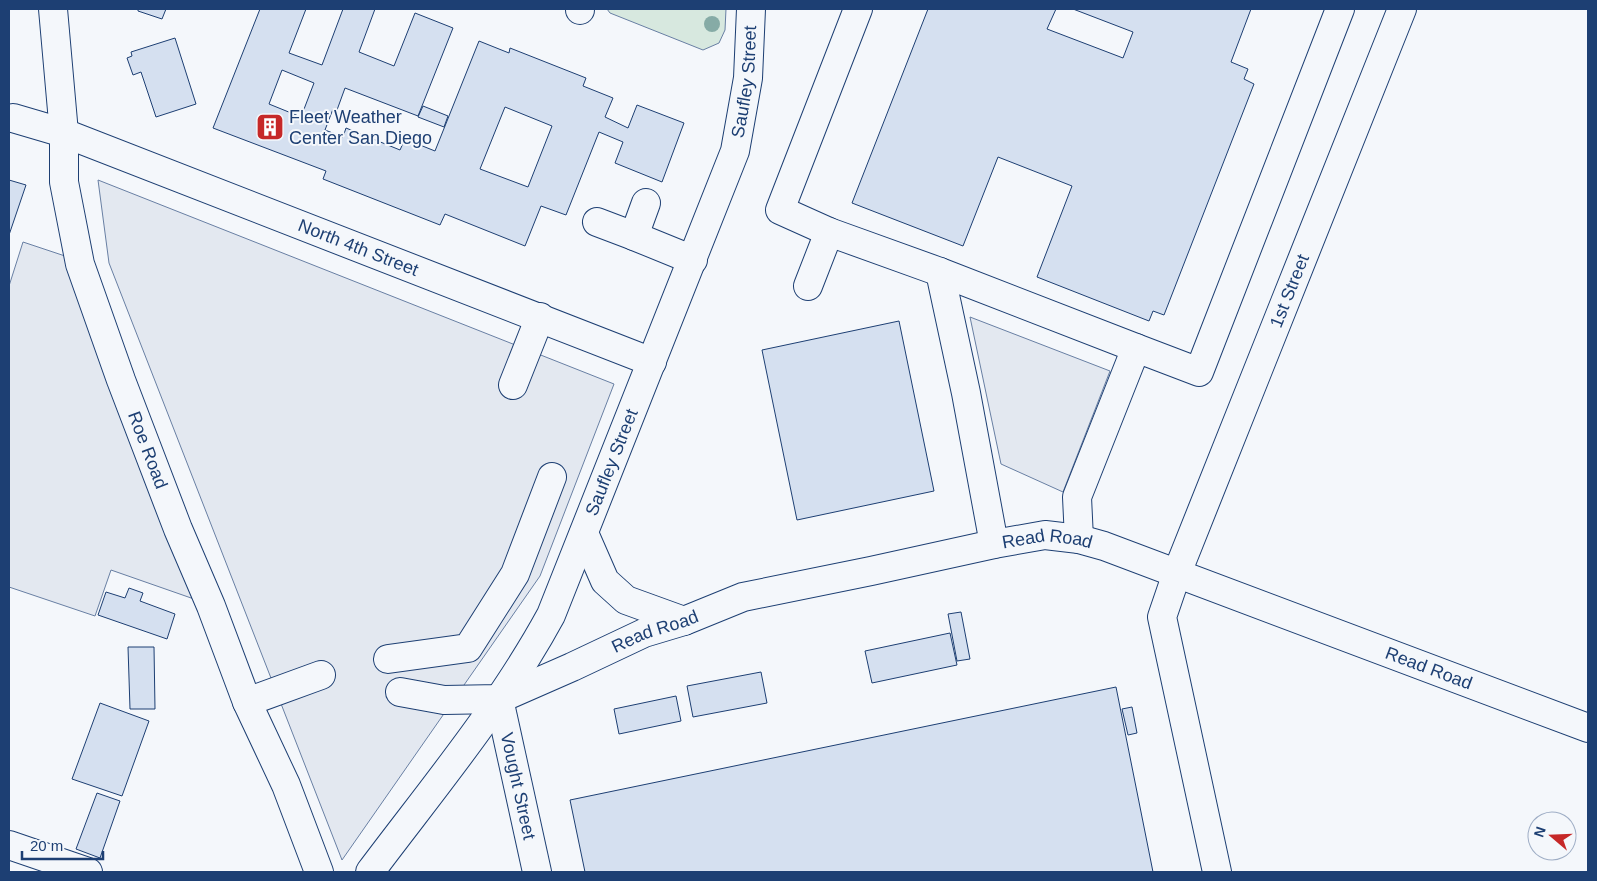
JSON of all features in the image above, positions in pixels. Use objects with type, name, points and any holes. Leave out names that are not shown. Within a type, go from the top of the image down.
[{"type":"street","name":"Roe Road","points":[[53,9],[64,133],[64,182],[80,264],[121,380],[178,529],[211,606],[247,702],[286,785],[319,872]]},
{"type":"street","name":"Saufley Street","points":[[370,872],[499,699],[530,653],[551,615],[736,151],[748,78],[751,9]]},
{"type":"street","points":[[858,9],[780,210],[829,232],[940,272],[1199,372],[1340,9]]},
{"type":"street","name":"1st Street","points":[[1217,872],[1162,617],[1177,573],[1402,9]]},
{"type":"street","name":"North 4th Street","points":[[13,118],[64,133],[652,362]]},
{"type":"street","points":[[634,236],[646,203]]},
{"type":"street","points":[[597,222],[693,260]]},
{"type":"street","points":[[808,286],[829,232]]},
{"type":"street","points":[[940,272],[966,393],[994,544]]},
{"type":"street","points":[[513,385],[540,318]]},
{"type":"street","points":[[1079,539],[1077,496],[1136,348]]},
{"type":"street","points":[[388,659],[468,648],[515,574],[552,477]]},
{"type":"street","points":[[584,533],[605,581],[626,600],[684,621]]},
{"type":"street","name":"Read Road","points":[[499,699],[644,633],[684,621],[743,597],[1045,535],[1079,539],[1104,546],[1588,728]]},
{"type":"street","points":[[247,702],[321,675]]},
{"type":"street","points":[[400,692],[444,700],[499,699]]},
{"type":"street","name":"Vought Street","points":[[499,699],[537,872]]},
{"type":"street","points":[[9,845],[88,872]]},
{"type":"shaded area","points":[[607,9],[726,9],[725,30],[719,43],[703,50],[610,13]]},
{"type":"shaded area","points":[[98,180],[614,384],[540,576],[342,860],[109,263]]},
{"type":"shaded area","points":[[23,242],[65,256],[194,599],[111,570],[95,616],[9,587],[9,286]]},
{"type":"shaded area","points":[[970,317],[1110,371],[1063,492],[1001,464]]},
{"type":"building","points":[[138,9],[166,9],[162,19],[138,11]]},
{"type":"building","name":"Fleet Weather Center San Diego","points":[[260,9],[306,9],[289,53],[322,65],[343,9],[375,9],[359,52],[394,66],[415,13],[453,28],[418,116],[345,88],[337,110],[333,109],[325,130],[343,137],[346,128],[400,150],[405,139],[435,151],[479,41],[509,53],[510,48],[586,78],[583,86],[613,98],[605,117],[628,128],[637,105],[684,123],[662,182],[615,163],[623,142],[599,132],[566,215],[541,206],[525,246],[445,214],[440,225],[323,179],[326,171],[213,128]],"holes":[[[282,70],[314,83],[301,117],[269,104]],[[505,107],[552,126],[528,187],[480,169]]]},
{"type":"building","points":[[928,9],[1056,9],[1047,29],[1123,58],[1133,32],[1073,9],[1251,9],[1231,62],[1248,69],[1244,79],[1254,84],[1164,315],[1153,311],[1149,321],[1037,277],[1072,186],[998,157],[963,246],[852,203]]},
{"type":"building","points":[[175,38],[196,104],[156,117],[141,72],[133,75],[127,58],[132,56],[131,52]]},
{"type":"building","name":"Fleet Weather Center San Diego","points":[[423,106],[448,116],[444,127],[418,117]]},
{"type":"building","points":[[9,180],[26,185],[9,235]]},
{"type":"building","points":[[899,321],[934,491],[797,520],[762,350]]},
{"type":"building","points":[[129,588],[143,593],[140,601],[175,614],[167,639],[98,615],[106,592],[125,598]]},
{"type":"building","points":[[961,612],[970,659],[957,661],[948,614]]},
{"type":"building","points":[[950,633],[957,665],[872,683],[865,651]]},
{"type":"building","points":[[128,647],[154,647],[155,709],[130,709]]},
{"type":"building","points":[[761,672],[767,703],[693,717],[687,686]]},
{"type":"building","points":[[1116,687],[1153,872],[585,872],[570,800]]},
{"type":"building","points":[[676,696],[681,721],[619,734],[614,709]]},
{"type":"building","points":[[100,703],[149,721],[122,796],[72,779]]},
{"type":"building","points":[[1132,707],[1137,733],[1128,735],[1122,709]]},
{"type":"building","points":[[97,793],[120,801],[100,858],[76,849]]},
{"type":"place","name":"Fleet Weather Center San Diego","points":[[270,127]]}]
